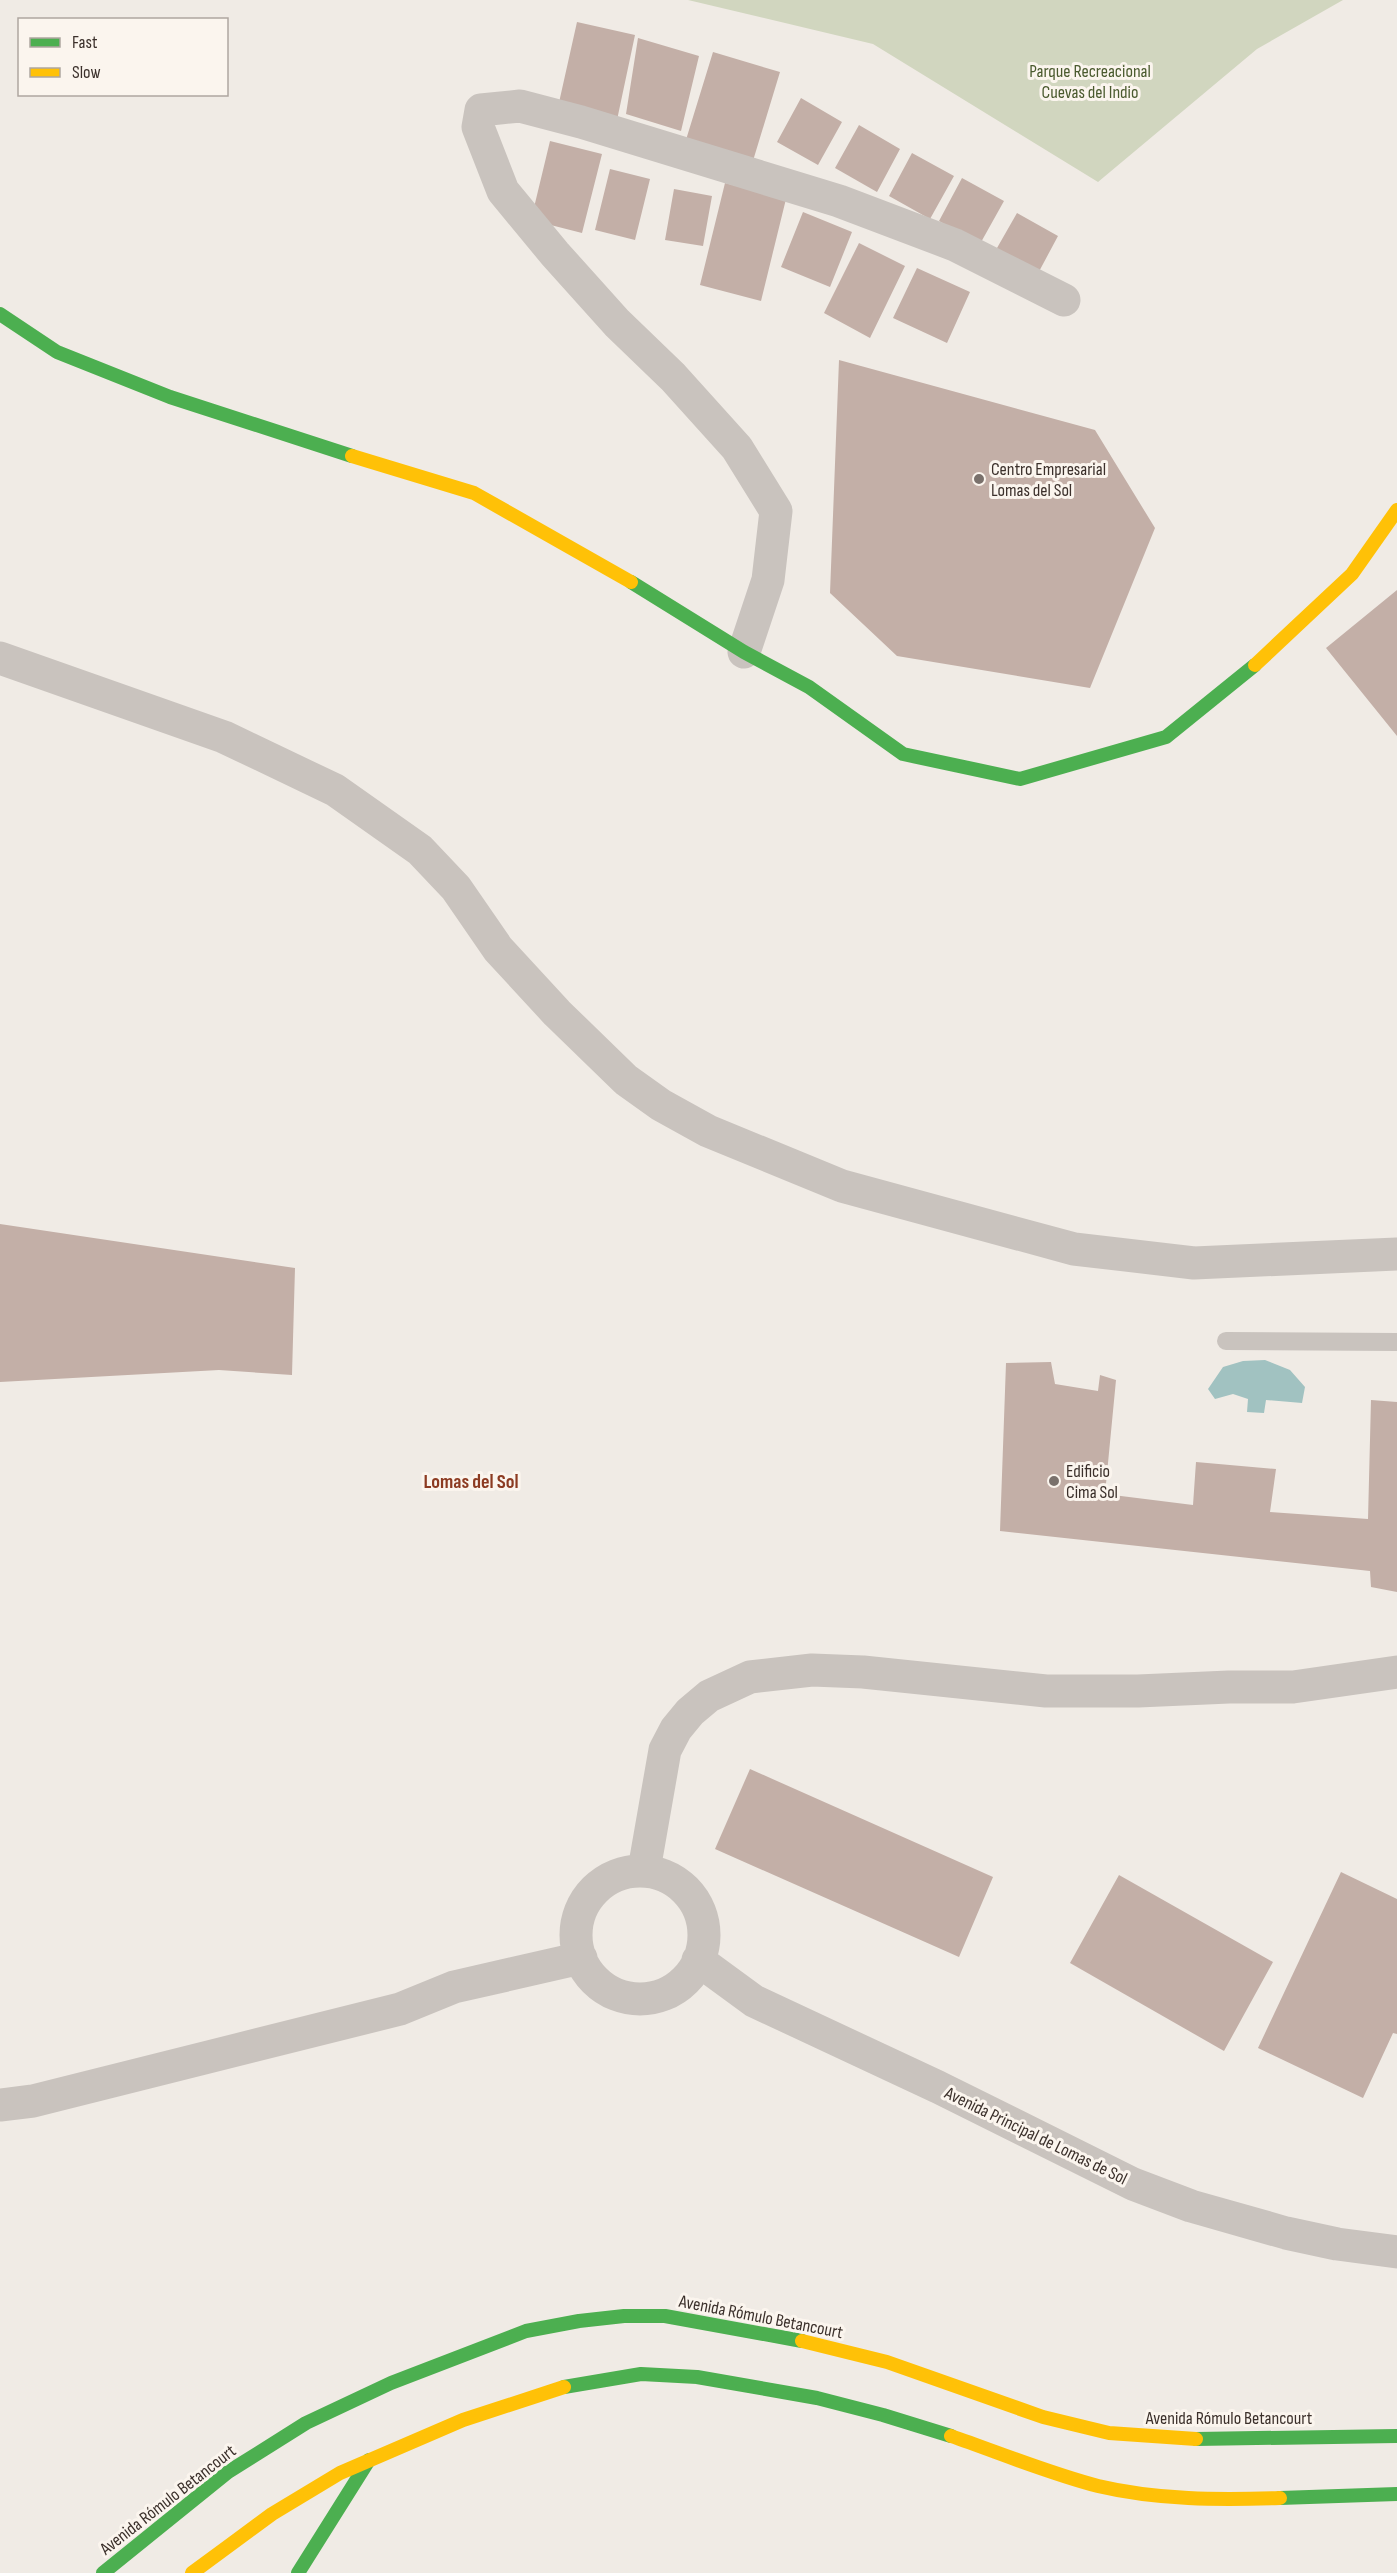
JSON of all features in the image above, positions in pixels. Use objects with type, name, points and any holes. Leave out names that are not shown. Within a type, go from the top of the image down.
[{"type":"main road","points":[[0,314],[57,352],[170,397],[301,441],[474,493],[623,577],[744,652],[808,687],[903,753],[1020,778],[1166,737],[1247,672],[1352,574],[1397,510]]},
{"type":"main road","name":"Avenida Rómulo Betancourt","points":[[103,2573],[228,2472],[306,2423],[391,2383],[526,2331],[613,2317],[665,2316],[797,2340],[887,2362],[1043,2417],[1109,2433],[1179,2439],[1397,2436]]},
{"type":"main road","points":[[192,2573],[247,2531],[315,2488],[410,2441],[545,2390],[597,2379],[642,2374],[684,2375],[764,2387],[906,2421],[1062,2475],[1127,2492],[1198,2498],[1397,2494]]},
{"type":"main road","points":[[298,2573],[369,2460]]},
{"type":"street","points":[[744,652],[768,580],[776,511],[738,448],[673,377],[617,323],[555,254],[503,190],[478,127],[481,110],[520,106],[581,122],[839,201],[955,245],[1064,300]]},
{"type":"street","points":[[0,658],[224,737],[335,790],[420,850],[456,888],[498,949],[557,1013],[619,1073],[661,1105],[708,1131],[842,1186],[1074,1249],[1194,1263],[1397,1254]]},
{"type":"street","points":[[644,1870],[665,1750],[676,1729],[690,1712],[709,1696],[750,1677],[822,1670],[1046,1691],[1138,1691],[1293,1687],[1397,1671]]},
{"type":"street","points":[[644,1870],[670,1877],[690,1894],[702,1918],[704,1945],[693,1970],[675,1989],[660,1996],[645,1999],[628,1998],[613,1993],[600,1984],[581,1958],[576,1943],[577,1924],[582,1906],[588,1898],[607,1879],[625,1872],[644,1870]]},
{"type":"street","points":[[0,2105],[33,2101],[400,2009],[454,1987],[581,1958]]},
{"type":"street","name":"Avenida Principal de Lomas de Sol","points":[[698,1960],[754,2001],[938,2087],[1133,2184],[1191,2206],[1286,2233],[1337,2244],[1397,2252]]},
{"type":"lane","points":[[1226,1341],[1397,1342]]},
{"type":"green space","name":"Parque Recreacional Cuevas del Indio","points":[[688,0],[1343,0],[1257,49],[1098,182],[873,44]]},
{"type":"water","points":[[1265,1360],[1290,1370],[1305,1387],[1302,1403],[1266,1400],[1264,1413],[1247,1412],[1248,1399],[1233,1394],[1215,1399],[1208,1389],[1223,1367],[1243,1361]]},
{"type":"building","points":[[577,22],[635,35],[617,120],[558,107]]},
{"type":"building","points":[[638,38],[699,56],[681,131],[626,114]]},
{"type":"building","points":[[713,52],[780,72],[752,164],[685,143]]},
{"type":"building","points":[[801,98],[842,122],[818,165],[777,142]]},
{"type":"building","points":[[859,125],[900,149],[877,192],[835,168]]},
{"type":"building","points":[[550,141],[602,154],[582,233],[531,220]]},
{"type":"building","points":[[912,153],[954,176],[930,219],[889,196]]},
{"type":"building","points":[[610,169],[650,179],[635,240],[595,230]]},
{"type":"building","points":[[962,178],[1004,201],[980,244],[939,221]]},
{"type":"building","points":[[725,183],[786,199],[761,301],[700,285]]},
{"type":"building","points":[[674,189],[712,196],[703,246],[665,240]]},
{"type":"building","points":[[803,212],[852,232],[830,287],[781,267]]},
{"type":"building","points":[[1017,213],[1058,236],[1035,279],[993,255]]},
{"type":"building","points":[[859,243],[905,266],[870,338],[824,313]]},
{"type":"building","points":[[917,268],[970,292],[947,343],[893,318]]},
{"type":"building","name":"Centro Empresarial Lomas del Sol","points":[[839,360],[1095,430],[1155,528],[1090,688],[897,656],[830,593]]},
{"type":"building","points":[[1397,590],[1397,736],[1326,648]]},
{"type":"building","points":[[0,1224],[295,1268],[292,1375],[219,1370],[0,1382]]},
{"type":"building","name":"Edificio Cima Sol","points":[[1051,1362],[1055,1384],[1098,1391],[1100,1375],[1116,1380],[1105,1494],[1193,1505],[1196,1462],[1276,1469],[1270,1512],[1368,1519],[1371,1400],[1397,1402],[1397,1592],[1371,1587],[1370,1571],[1000,1531],[1006,1363]]},
{"type":"building","points":[[750,1769],[993,1877],[959,1957],[715,1849]]},
{"type":"building","points":[[1341,1872],[1397,1899],[1397,2034],[1393,2033],[1363,2098],[1258,2048]]},
{"type":"building","points":[[1119,1875],[1273,1962],[1224,2051],[1070,1963]]},
{"type":"traffic: fast","points":[[0,314],[57,352],[170,397],[352,456]]},
{"type":"traffic: fast","points":[[631,582],[744,652],[809,687],[903,754],[1020,779],[1166,737],[1255,665]]},
{"type":"traffic: fast","points":[[103,2573],[228,2472],[306,2423],[391,2383],[526,2331],[579,2321],[624,2316],[665,2316],[802,2341]]},
{"type":"traffic: fast","points":[[564,2387],[641,2374],[697,2377],[817,2398],[951,2436]]},
{"type":"traffic: fast","points":[[1196,2439],[1397,2436]]},
{"type":"traffic: fast","points":[[298,2573],[369,2460]]},
{"type":"traffic: fast","points":[[1280,2498],[1397,2494]]},
{"type":"traffic: slow","points":[[352,456],[474,493],[631,582]]},
{"type":"traffic: slow","points":[[1255,665],[1352,574],[1397,510]]},
{"type":"traffic: slow","points":[[802,2341],[887,2362],[1043,2417],[1109,2433],[1196,2439]]},
{"type":"traffic: slow","points":[[192,2573],[272,2514],[340,2473],[463,2420],[564,2387]]},
{"type":"traffic: slow","points":[[951,2436],[1061,2475],[1120,2491],[1188,2498],[1280,2498]]},
{"type":"place","name":"Centro Empresarial Lomas del Sol","points":[[979,479]]},
{"type":"place","name":"Edificio Cima Sol","points":[[1054,1481]]},
{"type":"district","name":"Lomas del Sol","points":[[471,1482]]}]
